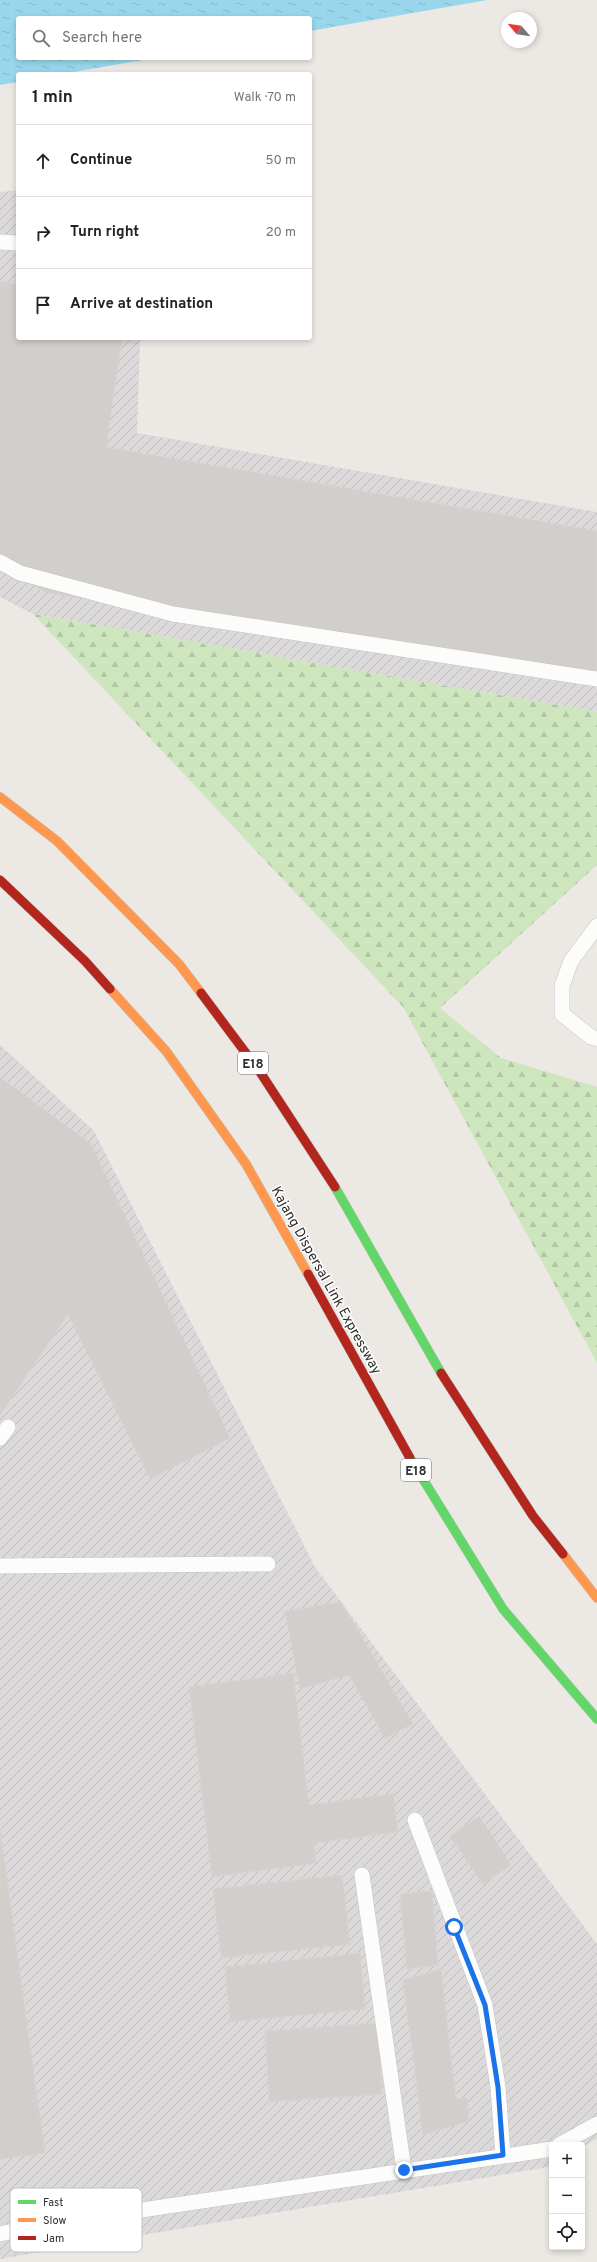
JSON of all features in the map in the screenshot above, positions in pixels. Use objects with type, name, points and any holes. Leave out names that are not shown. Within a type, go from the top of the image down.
[{"type":"highway","name":"E18","points":[[0,797],[57,841],[179,964],[255,1065],[344,1201],[461,1405],[533,1516],[597,1598]]},
{"type":"highway","name":"Kajang Dispersal Link Expressway","points":[[0,880],[85,961],[166,1052],[246,1164],[338,1327],[414,1468],[503,1609],[597,1719]]},
{"type":"lane","points":[[0,242],[16,243]]},
{"type":"lane","points":[[0,562],[20,573],[173,614],[597,679]]},
{"type":"lane","points":[[597,926],[571,961],[562,986],[562,1014],[591,1037],[597,1039]]},
{"type":"lane","points":[[0,1566],[268,1564]]},
{"type":"lane","points":[[415,1820],[485,2005],[498,2087],[503,2155]]},
{"type":"lane","points":[[362,1875],[404,2170]]},
{"type":"lane","points":[[564,2142],[597,2124]]},
{"type":"lane","points":[[142,2210],[549,2149]]},
{"type":"lane","points":[[0,2234],[10,2232]]},
{"type":"shaded area","points":[[16,190],[16,340],[140,340],[137,433],[597,512],[597,712],[33,614],[0,597],[0,192]]},
{"type":"shaded area","points":[[0,1045],[94,1131],[315,1567],[597,1944],[597,2139],[585,2145],[585,2142],[549,2142],[549,2166],[142,2235],[142,2188],[10,2188],[10,2252],[42,2252],[0,2259]]},
{"type":"green space","points":[[33,614],[597,712],[597,865],[440,1008],[501,1058],[597,1087],[597,1363],[403,1007]]},
{"type":"water","points":[[0,0],[487,0],[312,31],[312,16],[16,16],[16,60],[142,60],[74,72],[16,72],[16,82],[0,85]]},
{"type":"building","points":[[0,281],[16,284],[16,340],[122,340],[106,447],[597,531],[597,682],[47,593],[0,567]]},
{"type":"building","points":[[0,1077],[91,1144],[230,1438],[150,1479],[68,1314],[0,1415]]},
{"type":"building","points":[[341,1602],[413,1724],[385,1738],[349,1675],[300,1689],[285,1611]]},
{"type":"building","points":[[293,1673],[309,1805],[393,1794],[398,1832],[314,1843],[316,1863],[212,1877],[189,1687]]},
{"type":"building","points":[[479,1816],[511,1865],[483,1884],[450,1836]]},
{"type":"building","points":[[0,1828],[45,2153],[0,2159]]},
{"type":"building","points":[[342,1875],[350,1944],[221,1958],[213,1889]]},
{"type":"building","points":[[432,1891],[438,1965],[407,1969],[400,1894]]},
{"type":"building","points":[[360,1953],[365,2009],[230,2022],[225,1967]]},
{"type":"building","points":[[441,1969],[456,2099],[467,2098],[469,2121],[423,2135],[403,1980]]},
{"type":"building","points":[[378,2023],[382,2094],[269,2102],[265,2031]]},
{"type":"traffic: fast","points":[[335,1187],[441,1373]]},
{"type":"traffic: fast","points":[[410,1458],[503,1609],[597,1719]]},
{"type":"traffic: slow","points":[[0,797],[57,841],[179,964],[201,993]]},
{"type":"traffic: slow","points":[[110,989],[166,1051],[246,1164],[308,1274]]},
{"type":"traffic: slow","points":[[563,1554],[597,1598]]},
{"type":"traffic: jam","points":[[0,880],[85,961],[110,989]]},
{"type":"traffic: jam","points":[[201,993],[260,1072],[335,1187]]},
{"type":"traffic: jam","points":[[308,1274],[410,1458]]},
{"type":"traffic: jam","points":[[441,1373],[533,1516],[563,1554]]},
{"type":"route","points":[[404,2170],[503,2155],[498,2087],[485,2005],[454,1927]]}]
